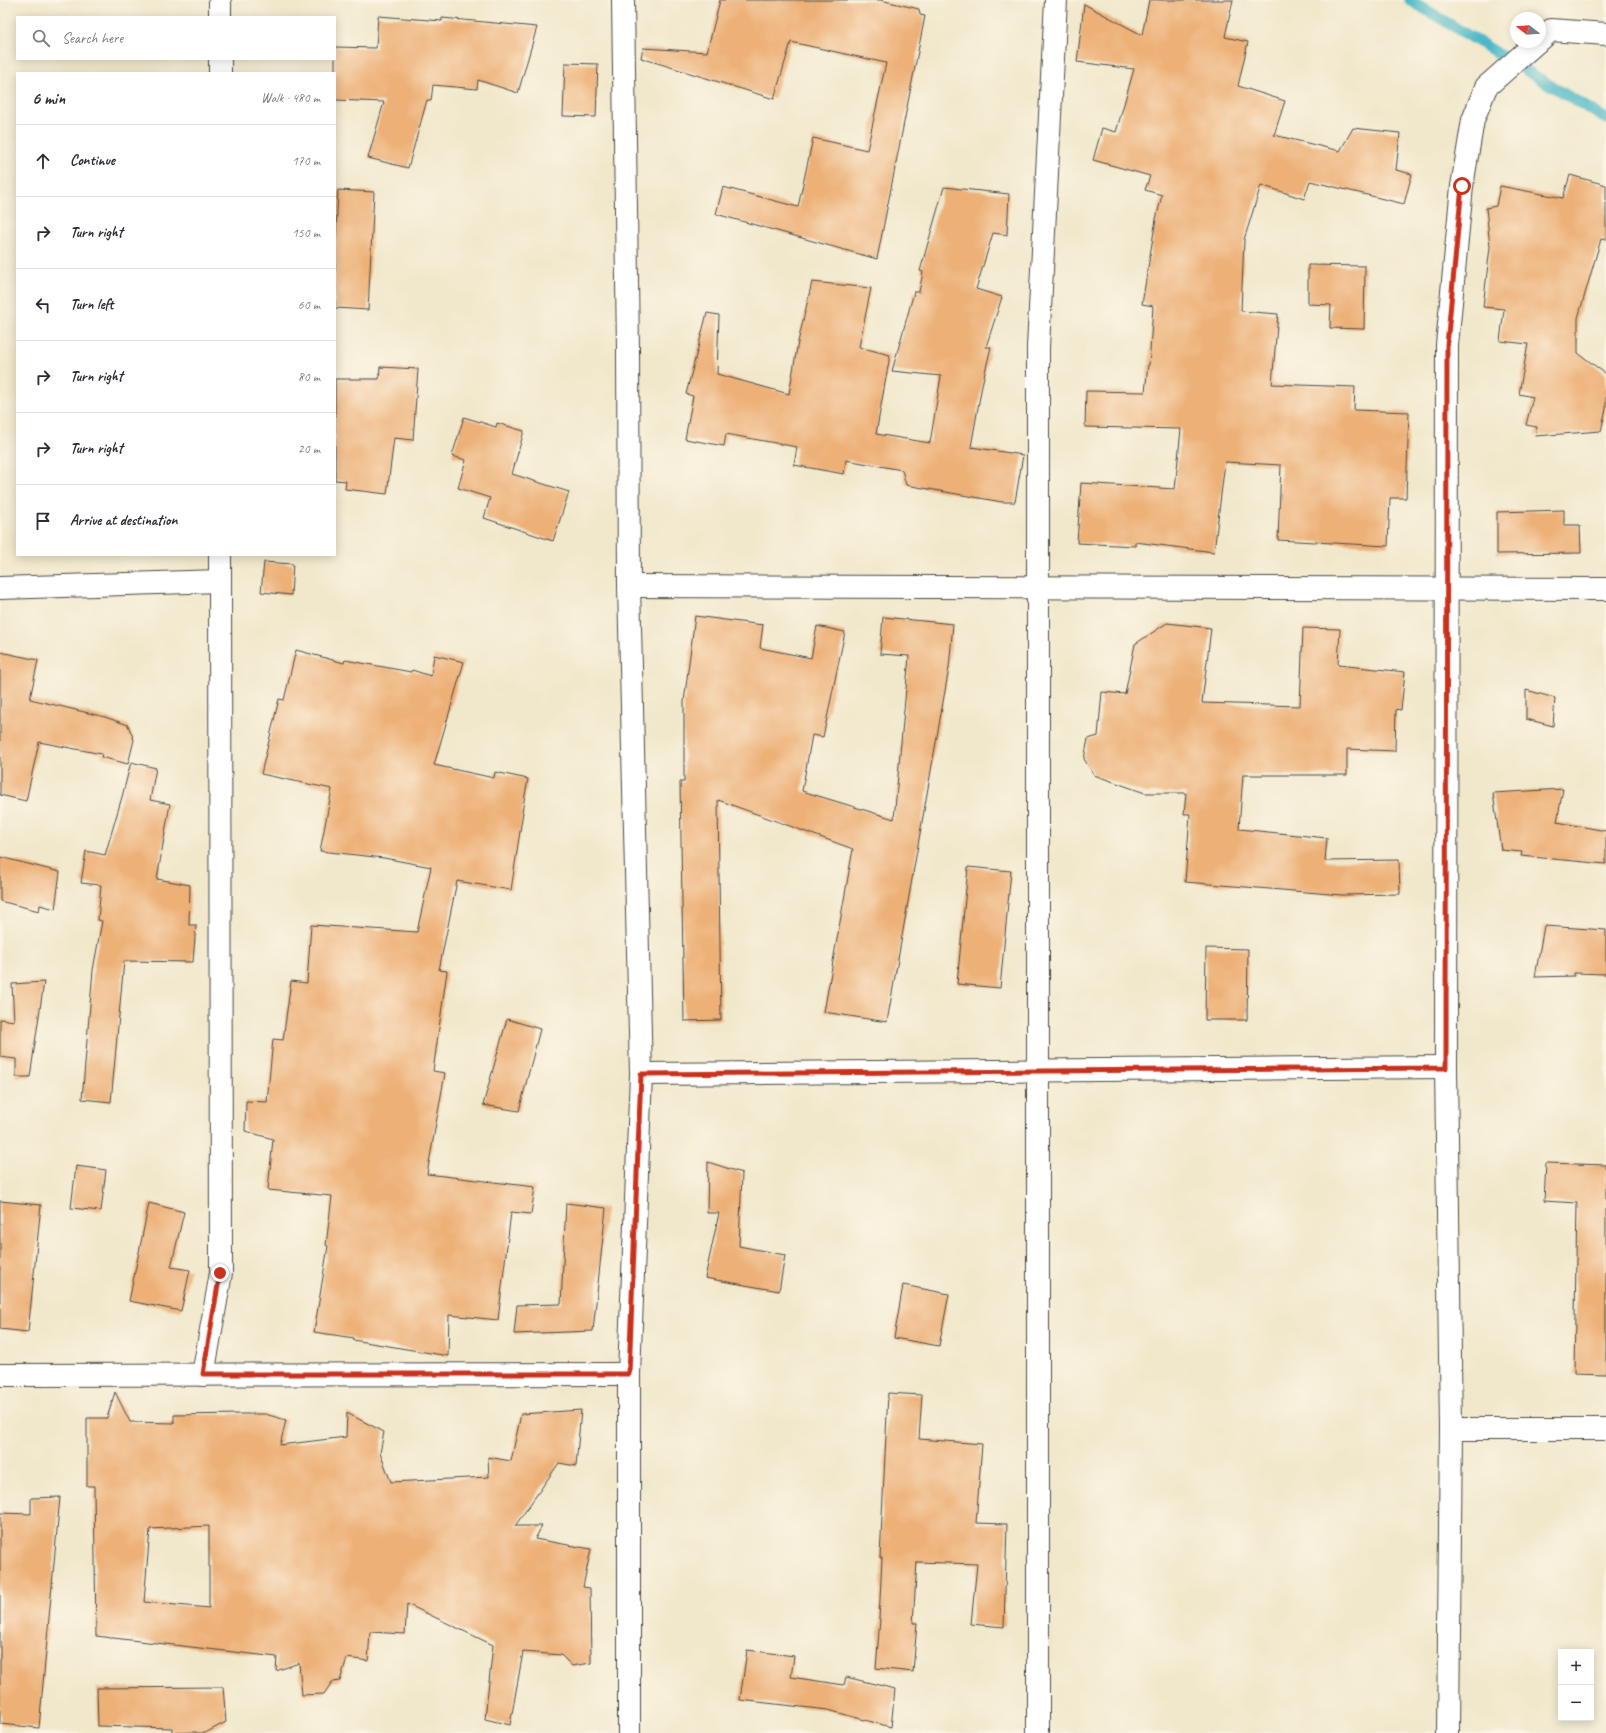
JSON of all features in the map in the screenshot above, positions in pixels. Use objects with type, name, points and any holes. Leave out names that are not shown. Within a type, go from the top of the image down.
[{"type":"street","points":[[220,0],[220,16]]},
{"type":"street","points":[[623,0],[628,349],[629,586],[641,1074],[629,1374],[629,1733]]},
{"type":"street","points":[[1038,1733],[1038,347],[1056,0]]},
{"type":"street","points":[[1546,35],[1551,30],[1606,34]]},
{"type":"street","points":[[1448,1733],[1450,1429],[1446,1068],[1447,345],[1463,178],[1473,120],[1486,87],[1530,48]]},
{"type":"street","points":[[220,60],[220,72]]},
{"type":"street","points":[[203,1374],[220,1273],[220,556]]},
{"type":"street","points":[[0,588],[220,581]]},
{"type":"street","points":[[629,586],[1606,589]]},
{"type":"street","points":[[641,1074],[1446,1068]]},
{"type":"street","points":[[0,1375],[629,1374]]},
{"type":"street","points":[[1450,1429],[1606,1429]]},
{"type":"building","points":[[720,0],[880,0],[919,9],[920,15],[925,16],[877,259],[716,214],[723,187],[798,207],[813,138],[867,150],[886,63],[791,42],[774,99],[641,58],[643,48],[707,52]]},
{"type":"building","points":[[1149,0],[1233,0],[1225,37],[1248,42],[1238,86],[1285,101],[1274,135],[1340,151],[1353,128],[1400,133],[1396,170],[1412,174],[1404,204],[1310,181],[1304,199],[1261,185],[1244,240],[1241,311],[1278,314],[1272,384],[1355,387],[1354,410],[1409,412],[1406,498],[1390,498],[1388,546],[1278,540],[1281,465],[1225,462],[1214,552],[1135,542],[1135,546],[1077,543],[1081,483],[1175,489],[1181,429],[1085,427],[1086,391],[1145,392],[1149,365],[1153,306],[1142,304],[1156,219],[1162,195],[1145,190],[1150,176],[1093,160],[1102,128],[1116,132],[1134,69],[1077,62],[1084,4],[1142,35]]},
{"type":"building","points":[[378,16],[442,21],[442,18],[537,27],[518,93],[478,80],[477,89],[433,85],[431,101],[427,100],[408,168],[368,158],[384,102],[336,100],[336,47],[376,48]]},
{"type":"building","points":[[565,63],[598,64],[596,117],[563,116]]},
{"type":"building","points":[[1570,175],[1606,185],[1606,240],[1601,239],[1578,318],[1578,353],[1606,374],[1606,409],[1601,431],[1535,436],[1537,427],[1526,425],[1533,397],[1519,394],[1528,344],[1500,341],[1504,309],[1483,307],[1490,247],[1486,208],[1496,206],[1500,186],[1563,198]]},
{"type":"building","points":[[944,187],[1009,194],[1007,235],[993,233],[976,289],[1002,297],[986,347],[991,347],[982,385],[971,447],[1023,455],[1015,502],[1002,502],[906,485],[902,470],[846,460],[844,474],[794,465],[797,447],[726,434],[724,446],[685,439],[693,396],[686,394],[707,313],[719,315],[717,374],[789,394],[798,342],[812,282],[871,288],[859,347],[890,355],[876,434],[930,443],[941,376],[892,371],[914,292],[919,292],[923,272],[920,271]]},
{"type":"building","points":[[338,190],[374,192],[368,310],[336,308],[336,232]]},
{"type":"building","points":[[1308,265],[1365,266],[1364,329],[1330,328],[1331,305],[1308,304]]},
{"type":"building","points":[[380,367],[418,369],[413,440],[394,438],[387,494],[345,489],[346,481],[336,480],[336,379],[379,379]]},
{"type":"building","points":[[464,417],[496,427],[497,423],[524,431],[512,474],[569,492],[553,541],[484,518],[490,498],[458,488],[466,460],[452,456]]},
{"type":"building","points":[[1564,510],[1564,525],[1580,525],[1581,553],[1497,554],[1497,512]]},
{"type":"building","points":[[264,562],[293,564],[291,595],[261,592]]},
{"type":"building","points":[[695,616],[763,625],[760,648],[811,658],[817,626],[845,632],[823,737],[812,735],[802,791],[894,819],[909,656],[880,654],[883,617],[953,624],[949,668],[887,1022],[824,1012],[853,849],[718,800],[721,1020],[684,1021],[680,782],[684,782],[684,702]]},
{"type":"building","points":[[1167,623],[1211,628],[1202,703],[1300,706],[1303,628],[1340,629],[1338,665],[1405,672],[1401,710],[1396,709],[1395,751],[1347,749],[1347,775],[1243,775],[1239,829],[1327,838],[1325,861],[1399,860],[1400,894],[1342,895],[1185,882],[1190,814],[1184,814],[1186,793],[1145,793],[1094,775],[1084,759],[1088,739],[1098,736],[1102,692],[1125,694],[1135,644]]},
{"type":"building","points":[[296,650],[344,663],[345,660],[411,672],[412,670],[431,676],[434,655],[464,662],[434,765],[494,778],[495,772],[528,779],[511,890],[457,881],[439,970],[447,971],[433,1071],[445,1073],[427,1174],[535,1187],[531,1214],[511,1212],[498,1320],[449,1315],[448,1356],[314,1332],[328,1246],[326,1245],[332,1196],[268,1190],[273,1139],[245,1131],[246,1101],[267,1102],[273,1039],[283,1040],[291,981],[307,983],[311,925],[417,932],[431,867],[384,858],[320,851],[332,789],[261,774],[279,699],[284,700]]},
{"type":"building","points":[[0,652],[38,660],[30,699],[105,717],[128,725],[134,740],[128,764],[101,757],[102,754],[39,742],[26,801],[0,795]]},
{"type":"building","points":[[1526,690],[1555,698],[1553,726],[1526,719]]},
{"type":"building","points":[[131,762],[156,768],[150,800],[170,804],[157,879],[190,885],[189,925],[196,925],[193,962],[124,961],[111,1102],[82,1099],[93,970],[102,921],[98,920],[101,885],[81,883],[86,851],[105,855]]},
{"type":"building","points":[[1563,789],[1557,822],[1606,831],[1606,864],[1521,856],[1522,852],[1501,850],[1493,793]]},
{"type":"building","points":[[0,857],[60,872],[55,909],[40,905],[39,911],[0,901]]},
{"type":"building","points":[[968,867],[1011,871],[1000,988],[957,984]]},
{"type":"building","points":[[1544,926],[1606,930],[1606,974],[1574,973],[1574,976],[1535,977]]},
{"type":"building","points":[[1206,948],[1248,949],[1247,1020],[1205,1020]]},
{"type":"building","points":[[44,982],[30,1077],[16,1077],[16,1059],[0,1057],[0,1019],[14,1021],[12,984]]},
{"type":"building","points":[[507,1019],[540,1029],[519,1111],[483,1105]]},
{"type":"building","points":[[708,1162],[742,1173],[739,1246],[785,1255],[779,1291],[705,1278],[719,1213],[707,1213]]},
{"type":"building","points":[[1546,1163],[1606,1165],[1606,1374],[1574,1373],[1577,1203],[1544,1201]]},
{"type":"building","points":[[76,1166],[106,1170],[101,1211],[71,1208]]},
{"type":"building","points":[[0,1201],[41,1205],[28,1332],[0,1329]]},
{"type":"building","points":[[149,1203],[184,1212],[171,1267],[190,1270],[181,1311],[129,1301]]},
{"type":"building","points":[[566,1203],[606,1208],[593,1331],[514,1334],[517,1305],[561,1304]]},
{"type":"building","points":[[903,1285],[949,1294],[939,1346],[894,1338]]},
{"type":"building","points":[[115,1392],[130,1422],[174,1423],[174,1415],[265,1414],[286,1420],[280,1445],[346,1437],[347,1413],[384,1432],[380,1453],[391,1482],[489,1477],[488,1457],[511,1461],[521,1414],[581,1410],[576,1466],[559,1463],[515,1526],[542,1526],[535,1539],[591,1549],[583,1587],[590,1588],[591,1663],[572,1666],[561,1655],[523,1652],[510,1725],[485,1719],[493,1645],[407,1604],[405,1634],[370,1632],[368,1661],[347,1658],[340,1681],[332,1682],[324,1694],[302,1695],[299,1663],[276,1671],[277,1657],[96,1636],[94,1486],[87,1486],[87,1418],[107,1418]],"holes":[[[209,1526],[209,1608],[144,1602],[150,1529]]]},
{"type":"building","points":[[888,1393],[922,1395],[919,1439],[982,1444],[976,1523],[1007,1524],[1004,1627],[971,1624],[977,1564],[917,1562],[913,1623],[917,1623],[913,1672],[876,1668],[880,1619],[882,1558],[880,1558]]},
{"type":"building","points":[[60,1497],[39,1728],[0,1724],[0,1513],[31,1514],[31,1498]]},
{"type":"building","points":[[747,1650],[794,1656],[791,1677],[844,1685],[846,1677],[895,1689],[891,1727],[828,1710],[740,1700]]},
{"type":"building","points":[[223,1687],[226,1722],[205,1733],[172,1733],[172,1728],[98,1726],[97,1688]]},
{"type":"waterway","points":[[1410,0],[1606,119]]},
{"type":"route","points":[[220,1273],[203,1374],[629,1374],[641,1074],[1446,1068],[1447,345],[1462,186]]}]
